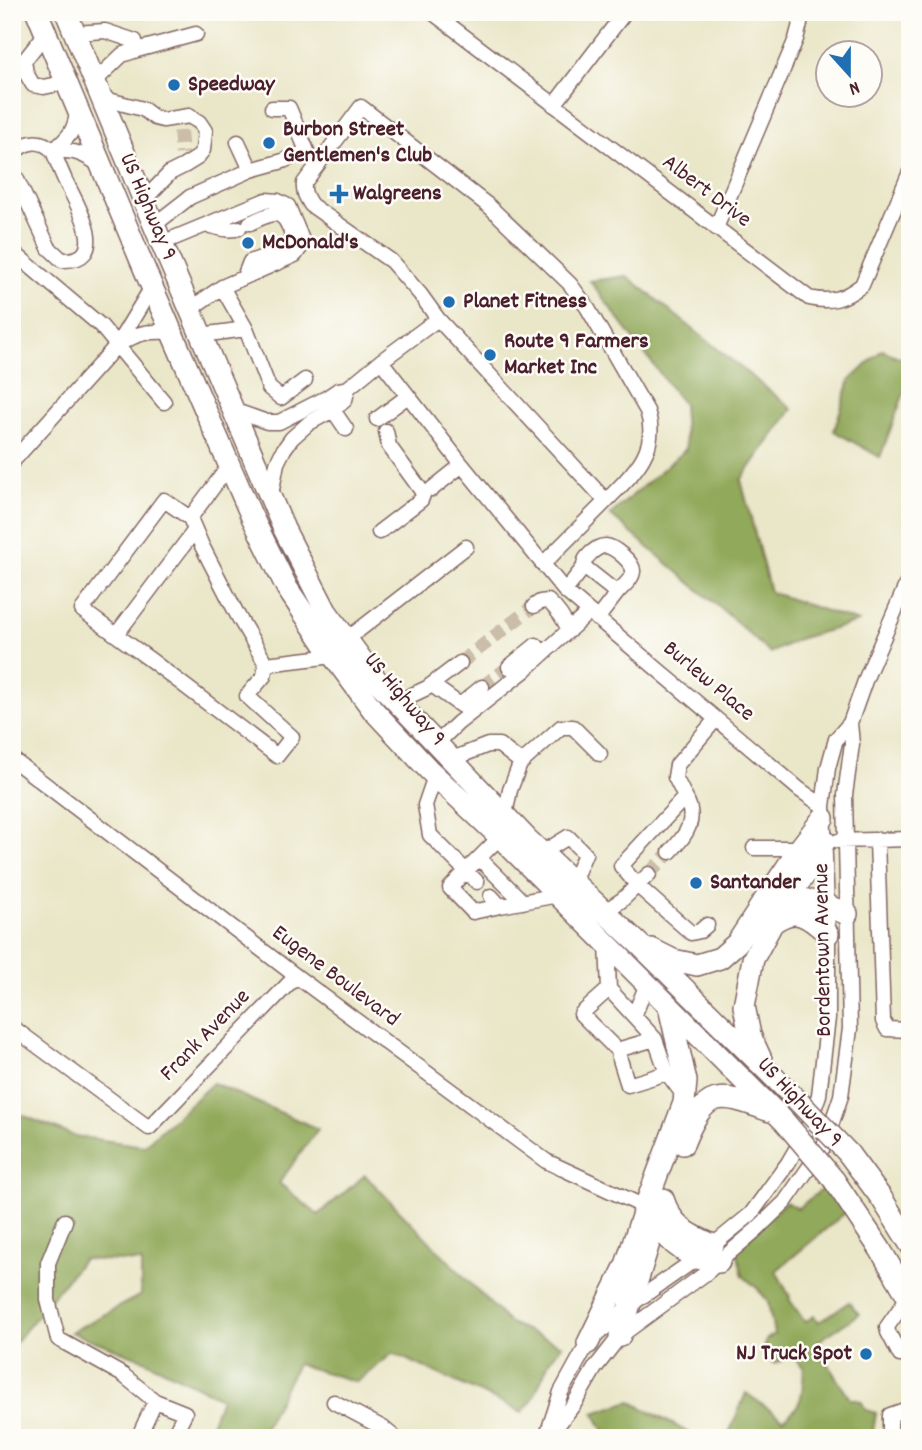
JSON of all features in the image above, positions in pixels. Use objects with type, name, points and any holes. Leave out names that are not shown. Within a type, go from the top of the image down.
[{"type":"highway","name":"US Highway 9","points":[[37,12],[229,466],[286,587],[340,648],[378,682],[542,853],[607,944],[780,1117],[834,1180],[909,1298]]},
{"type":"highway","name":"US Highway 9","points":[[66,12],[284,529],[326,611],[340,648],[373,709],[435,776],[500,837],[565,888],[605,911],[797,1100],[848,1153],[882,1199],[910,1244]]},
{"type":"highway","points":[[769,1073],[750,1035],[744,1006],[753,959],[763,920],[800,848],[823,812]]},
{"type":"highway","points":[[639,944],[673,960],[697,965],[720,958],[786,898],[835,841]]},
{"type":"highway","points":[[786,898],[799,898],[826,905],[847,914]]},
{"type":"highway","points":[[763,920],[800,914],[813,920],[828,934]]},
{"type":"highway","points":[[620,1336],[685,1097],[684,1069],[668,1005]]},
{"type":"highway","points":[[588,1343],[667,1184],[692,1122],[702,1106],[714,1099],[728,1097],[780,1117]]},
{"type":"highway","points":[[654,1210],[667,1211],[679,1227],[716,1253],[709,1262],[696,1259],[667,1239],[654,1210]]},
{"type":"street","name":"Albert Drive","points":[[432,12],[809,298],[829,301],[838,299],[862,285],[910,172]]},
{"type":"street","points":[[554,105],[625,12]]},
{"type":"street","points":[[716,228],[796,39],[800,24],[798,12]]},
{"type":"street","points":[[75,33],[105,30],[135,41],[137,50]]},
{"type":"street","points":[[46,33],[18,61],[33,85],[44,87],[67,82]]},
{"type":"street","points":[[144,200],[183,160],[197,158],[203,150],[205,131],[199,122],[189,116],[179,124],[155,118],[143,109],[98,90],[122,55],[197,34]]},
{"type":"street","points":[[543,564],[606,501],[637,469],[649,441],[647,411],[587,307],[570,284],[490,207],[361,107],[304,183],[306,198],[311,205],[391,261],[438,319],[606,501]]},
{"type":"street","points":[[53,150],[74,128],[78,108]]},
{"type":"street","points":[[158,234],[190,197],[251,170],[307,151],[289,108],[272,108]]},
{"type":"street","points":[[12,155],[18,148],[37,142],[46,144],[53,150],[86,223],[89,240],[84,253],[74,261],[62,260],[49,248],[12,169]]},
{"type":"street","points":[[228,180],[240,147],[251,170]]},
{"type":"street","points":[[53,150],[82,153],[102,167]]},
{"type":"street","points":[[158,234],[205,225],[266,200],[278,201],[288,206],[302,240],[295,255],[222,287],[190,309]]},
{"type":"street","points":[[205,225],[233,230],[274,213],[286,220],[292,235],[290,243],[250,262],[244,277]]},
{"type":"street","points":[[12,251],[101,326],[164,402]]},
{"type":"street","points":[[12,462],[117,345],[152,287]]},
{"type":"street","points":[[222,287],[246,330],[269,388],[281,398],[305,380]]},
{"type":"street","points":[[233,410],[267,422],[279,422],[338,390],[348,388],[438,319]]},
{"type":"street","points":[[201,335],[246,330]]},
{"type":"street","points":[[117,345],[149,331],[172,332]]},
{"type":"street","name":"Burlew Place","points":[[381,361],[462,466],[565,591],[823,812]]},
{"type":"street","points":[[271,495],[277,463],[292,438],[309,423],[345,400],[348,388]]},
{"type":"street","points":[[379,532],[421,500],[423,495],[389,446],[382,425],[408,396]]},
{"type":"street","points":[[333,410],[346,429]]},
{"type":"street","points":[[116,635],[229,466]]},
{"type":"street","points":[[432,489],[462,466]]},
{"type":"street","points":[[164,500],[192,524],[238,616],[266,664],[264,676],[247,696],[292,737],[277,756],[82,610],[164,500]]},
{"type":"street","points":[[266,664],[340,648],[466,547]]},
{"type":"street","points":[[436,744],[569,631],[593,616],[629,580],[634,571],[633,566],[614,548],[599,547],[586,558],[584,567],[565,591]]},
{"type":"street","points":[[584,567],[617,593]]},
{"type":"street","name":"Bordentown Avenue","points":[[716,1253],[757,1230],[785,1202],[824,1146],[841,1096],[850,1029],[847,914],[835,841],[823,812],[828,768],[836,739],[850,723],[866,678],[910,576]]},
{"type":"street","points":[[534,606],[548,601],[563,617],[569,631]]},
{"type":"street","points":[[509,667],[537,645],[543,654]]},
{"type":"street","points":[[397,702],[432,685],[460,663]]},
{"type":"street","points":[[432,685],[460,705],[482,687]]},
{"type":"street","points":[[670,852],[688,830],[692,815],[675,777],[677,765],[716,719]]},
{"type":"street","name":"Bordentown Avenue","points":[[547,1438],[574,1404],[595,1368],[620,1336],[716,1253],[751,1214],[788,1163],[806,1132],[819,1095],[823,1071],[828,1018],[826,905],[852,744],[850,723]]},
{"type":"street","points":[[505,815],[510,790],[520,764],[561,727],[573,727],[600,754]]},
{"type":"street","points":[[452,760],[488,745],[499,745],[520,764]]},
{"type":"street","name":"Eugene Boulevard","points":[[12,759],[296,976],[546,1161],[654,1210]]},
{"type":"street","points":[[435,776],[425,805],[429,835],[477,882]]},
{"type":"street","points":[[685,797],[621,866],[638,886],[691,933],[707,925]]},
{"type":"street","points":[[500,837],[450,888],[473,912],[495,901],[523,902],[565,888],[585,854],[568,837],[542,853]]},
{"type":"street","points":[[835,841],[910,839]]},
{"type":"street","points":[[877,840],[883,1021],[887,1029],[910,1030]]},
{"type":"street","points":[[754,848],[800,848]]},
{"type":"street","points":[[479,858],[523,902]]},
{"type":"street","points":[[605,911],[622,900],[649,874]]},
{"type":"street","points":[[607,944],[609,989],[655,1039],[667,1073],[685,1097]]},
{"type":"street","name":"Frank Avenue","points":[[12,1027],[149,1128],[296,976]]},
{"type":"street","points":[[634,1016],[647,984]]},
{"type":"street","points":[[609,989],[581,1014],[617,1050],[628,1085],[667,1073]]},
{"type":"street","points":[[617,1050],[655,1039]]},
{"type":"street","points":[[65,1221],[48,1263],[48,1300],[58,1339],[123,1375],[155,1401],[185,1413],[172,1438]]},
{"type":"street","name":"Bordentown Avenue","points":[[547,1438],[561,1392],[588,1343],[630,1305],[696,1259]]},
{"type":"street","points":[[909,1298],[887,1327],[900,1354],[910,1354]]},
{"type":"street","points":[[138,1438],[155,1401]]},
{"type":"street","points":[[334,1402],[383,1428],[395,1438]]},
{"type":"street","points":[[890,1438],[890,1415],[910,1408]]},
{"type":"green space","points":[[627,276],[792,409],[741,480],[770,592],[858,622],[798,639],[770,653],[610,515],[686,449],[683,404],[590,281]]},
{"type":"green space","points":[[882,350],[910,362],[910,377],[880,457],[834,431],[850,380]]},
{"type":"green space","points":[[213,1083],[318,1129],[279,1183],[318,1215],[365,1175],[509,1323],[562,1345],[549,1362],[532,1401],[522,1412],[393,1353],[357,1382],[297,1364],[259,1438],[206,1438],[221,1398],[142,1359],[71,1332],[141,1295],[141,1262],[83,1259],[12,1347],[12,1111],[74,1136],[144,1146]]},
{"type":"green space","points":[[834,1180],[852,1207],[776,1271],[789,1299],[805,1322],[814,1316],[819,1322],[849,1302],[859,1314],[817,1342],[850,1399],[861,1401],[866,1410],[876,1413],[872,1438],[727,1438],[746,1393],[783,1419],[790,1414],[801,1397],[804,1368],[793,1356],[774,1364],[764,1352],[766,1340],[774,1334],[768,1301],[743,1276],[736,1248],[785,1202],[798,1208]]},
{"type":"green space","points":[[630,1401],[698,1438],[608,1438],[594,1413]]},
{"type":"tunnel","points":[[180,131],[182,154]]},
{"type":"tunnel","points":[[460,663],[534,606]]},
{"type":"tunnel","points":[[482,687],[509,667]]},
{"type":"tunnel","points":[[649,874],[670,852]]},
{"type":"place","name":"Speedway","points":[[174,85]]},
{"type":"place","name":"Burbon Street Gentlemen's Club","points":[[269,143]]},
{"type":"place","name":"Walgreens","points":[[339,194]]},
{"type":"place","name":"McDonald's","points":[[248,243]]},
{"type":"place","name":"Planet Fitness","points":[[449,302]]},
{"type":"place","name":"Route 9 Farmers Market Inc","points":[[490,355]]},
{"type":"place","name":"Santander","points":[[696,883]]},
{"type":"place","name":"NJ Truck Spot","points":[[866,1354]]}]
